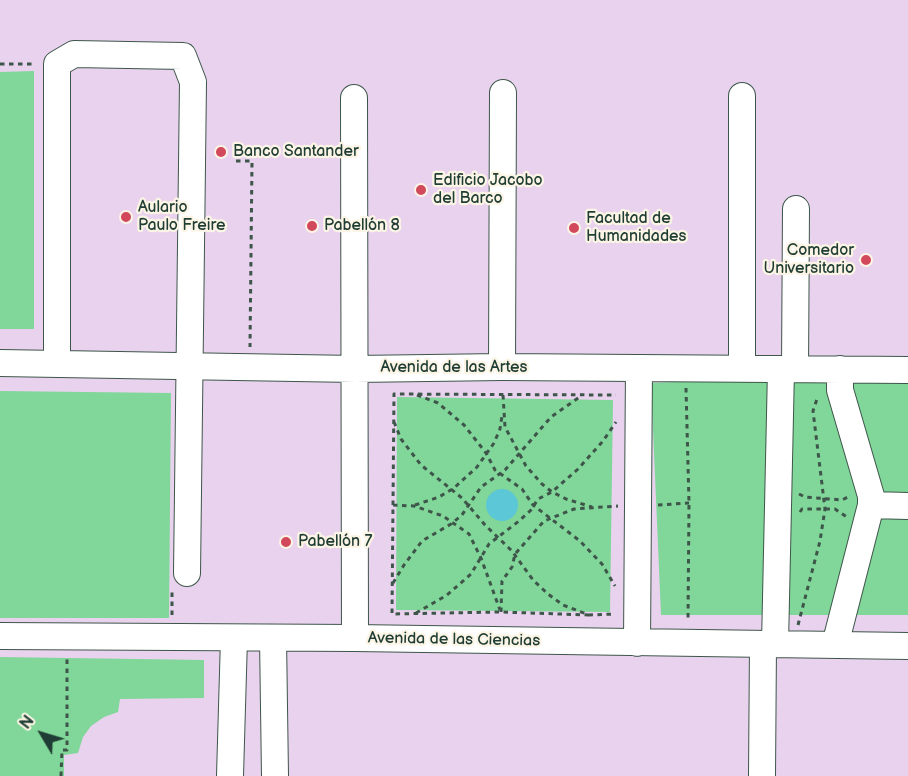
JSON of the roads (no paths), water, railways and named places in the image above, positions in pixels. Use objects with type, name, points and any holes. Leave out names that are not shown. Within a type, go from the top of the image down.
[{"type":"street","points":[[57,364],[57,64],[74,54],[183,56],[193,82],[187,573]]},
{"type":"street","points":[[502,367],[503,93]]},
{"type":"street","points":[[742,96],[742,369]]},
{"type":"street","points":[[354,98],[355,639]]},
{"type":"street","points":[[762,776],[796,209]]},
{"type":"street","name":"Avenida de las Artes","points":[[0,363],[355,369],[502,367],[908,370]]},
{"type":"street","points":[[637,643],[635,625],[639,368]]},
{"type":"street","points":[[835,645],[862,513],[871,496],[840,390],[840,369]]},
{"type":"street","points":[[862,513],[908,506]]},
{"type":"street","name":"Avenida de las Ciencias","points":[[0,636],[908,646]]},
{"type":"street","points":[[230,776],[234,638]]},
{"type":"street","points":[[273,638],[275,776]]},
{"type":"water","points":[[502,489],[513,494],[518,505],[513,516],[502,521],[491,516],[486,505],[491,494]]},
{"type":"place","name":"Banco Santander","points":[[221,152]]},
{"type":"place","name":"Edificio Jacobo del Barco","points":[[421,190]]},
{"type":"place","name":"Aulario Paulo Freire","points":[[126,217]]},
{"type":"place","name":"Pabellón 8","points":[[312,226]]},
{"type":"place","name":"Facultad de Humanidades","points":[[574,228]]},
{"type":"place","name":"Comedor Universitario","points":[[866,260]]},
{"type":"place","name":"Pabellón 7","points":[[286,542]]}]
